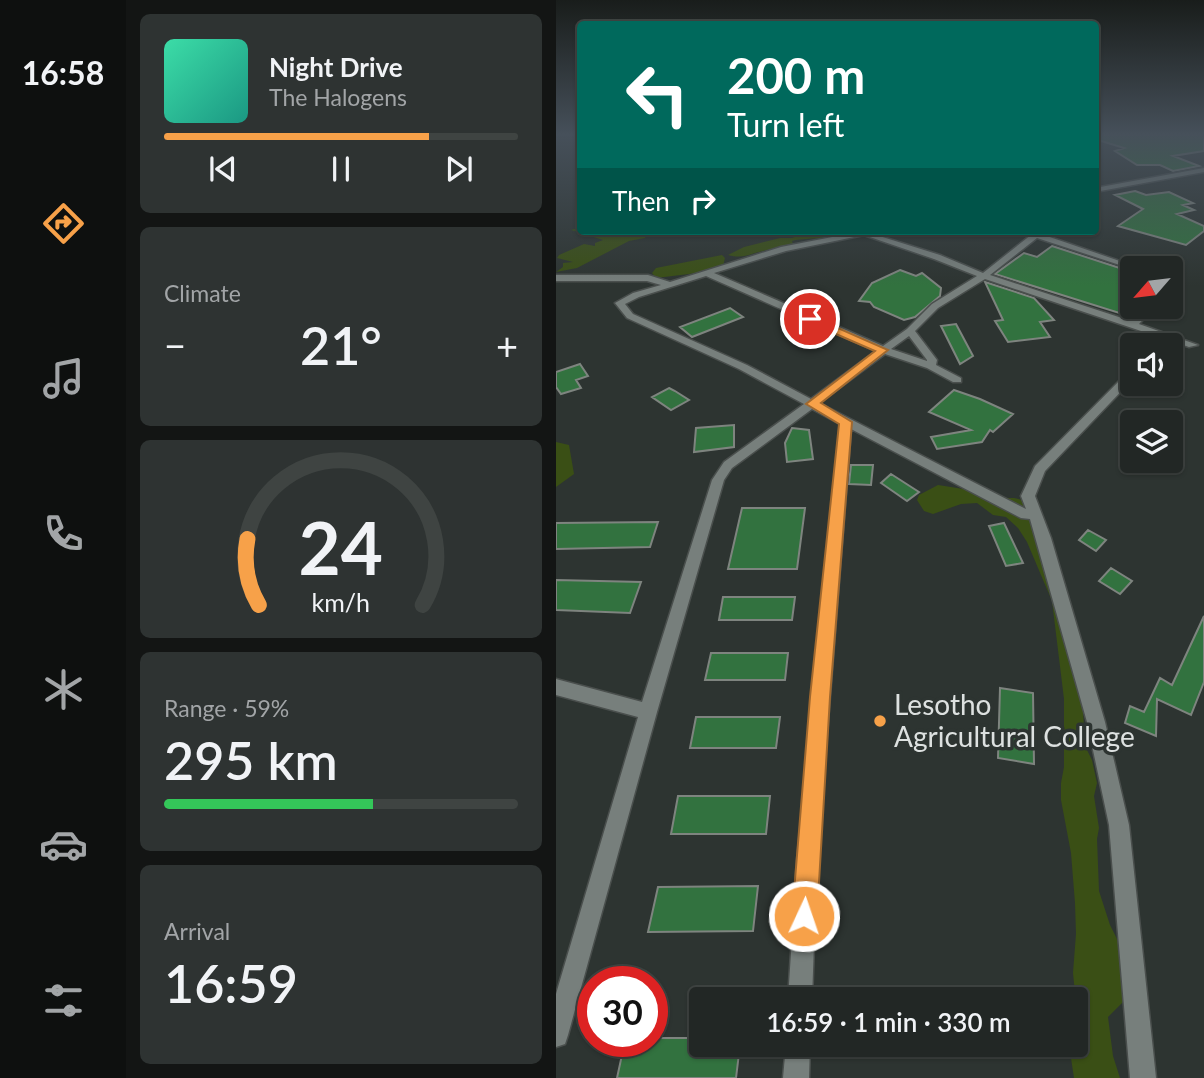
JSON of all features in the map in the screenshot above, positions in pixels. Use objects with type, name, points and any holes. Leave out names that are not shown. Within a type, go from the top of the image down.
[{"type":"street","points":[[1099,192],[1130,185]]},
{"type":"street","points":[[854,235],[784,249],[635,295],[620,303],[631,316],[650,326],[743,368],[1026,515],[1036,514]]},
{"type":"street","points":[[870,235],[1133,325],[1149,333]]},
{"type":"street","points":[[556,1035],[648,712],[718,480],[728,465],[910,331],[919,318],[984,276],[1036,235]]},
{"type":"street","points":[[1045,235],[1120,262]]},
{"type":"street","points":[[706,273],[883,350],[931,366],[957,380]]},
{"type":"street","points":[[556,278],[648,278],[669,284]]},
{"type":"street","points":[[1133,325],[1139,319]]},
{"type":"street","points":[[910,331],[932,360],[931,366]]},
{"type":"street","points":[[1183,344],[1193,345]]},
{"type":"street","points":[[1120,386],[1039,469],[1028,496],[1036,514],[1096,722],[1119,825],[1143,1078]]},
{"type":"street","points":[[801,987],[810,820],[845,422]]},
{"type":"street","points":[[556,687],[648,712]]},
{"type":"street","points":[[796,1078],[797,1057]]},
{"type":"green space","points":[[587,235],[646,235],[645,238],[629,241],[577,268],[556,272],[563,267],[563,263],[573,262],[557,258],[559,255],[584,244],[595,246],[595,243],[603,240]]},
{"type":"green space","points":[[800,235],[834,235],[792,241],[793,244],[746,256],[728,255],[744,247],[780,238]]},
{"type":"green space","points":[[722,255],[725,258],[722,270],[656,278],[652,273],[656,268]]},
{"type":"green space","points":[[556,442],[569,445],[574,474],[556,487]]},
{"type":"green space","points":[[938,485],[1027,503],[1082,693],[1085,746],[1092,760],[1097,783],[1094,796],[1099,828],[1099,891],[1110,925],[1124,953],[1127,998],[1108,1017],[1113,1056],[1120,1078],[1074,1078],[1071,1057],[1088,1057],[1088,987],[1074,987],[1073,973],[1075,903],[1071,853],[1061,800],[1064,699],[1052,601],[1027,542],[1018,528],[1006,517],[993,515],[977,503],[961,504],[933,514],[924,511],[917,500],[919,495]]},
{"type":"building","points":[[1135,191],[1146,195],[1169,192],[1193,203],[1183,205],[1194,210],[1177,214],[1204,226],[1204,231],[1186,245],[1118,226],[1143,209],[1115,195]]},
{"type":"building","points":[[1052,246],[1120,268],[1120,313],[995,274],[1024,253],[1037,257]]},
{"type":"building","points":[[900,270],[916,276],[922,273],[941,288],[940,296],[915,317],[904,320],[874,307],[870,302],[859,301],[872,283]]},
{"type":"building","points":[[985,282],[1034,298],[1054,320],[1040,322],[1050,337],[1008,342],[995,321],[1003,320]]},
{"type":"building","points":[[730,308],[743,317],[692,337],[680,327]]},
{"type":"building","points":[[956,324],[973,356],[960,364],[941,326]]},
{"type":"building","points":[[580,364],[588,376],[576,380],[581,388],[561,394],[556,387],[556,372]]},
{"type":"building","points":[[669,388],[689,400],[671,410],[652,397]]},
{"type":"building","points":[[954,390],[1013,414],[993,432],[990,430],[982,442],[937,449],[931,437],[971,430],[929,412]]},
{"type":"building","points":[[734,425],[734,447],[694,452],[696,428]]},
{"type":"building","points":[[792,428],[809,430],[813,459],[787,462],[785,443]]},
{"type":"building","points":[[851,465],[873,465],[871,485],[849,484]]},
{"type":"building","points":[[891,474],[919,492],[907,501],[881,483]]},
{"type":"building","points":[[742,508],[805,508],[797,569],[728,569]]},
{"type":"building","points":[[658,522],[650,547],[556,549],[556,523]]},
{"type":"building","points":[[1004,523],[1023,563],[1006,566],[989,526]]},
{"type":"building","points":[[1088,530],[1106,540],[1096,551],[1079,540]]},
{"type":"building","points":[[1111,568],[1132,581],[1120,594],[1099,581]]},
{"type":"building","points":[[556,580],[641,582],[630,613],[556,610]]},
{"type":"building","points":[[723,597],[795,597],[792,620],[719,620]]},
{"type":"building","points":[[1204,616],[1204,682],[1191,715],[1157,699],[1156,736],[1125,723],[1130,706],[1144,712],[1160,678],[1172,685]]},
{"type":"building","points":[[711,653],[788,653],[785,680],[705,680]]},
{"type":"building","points":[[1000,688],[1033,693],[1034,764],[998,758]]},
{"type":"building","points":[[696,717],[780,717],[776,748],[690,748]]},
{"type":"building","points":[[678,796],[770,796],[766,834],[671,834]]},
{"type":"building","points":[[758,886],[753,931],[648,932],[658,887]]},
{"type":"building","points":[[668,1038],[689,1038],[689,1057],[739,1057],[736,1078],[617,1078],[622,1057],[668,1057]]},
{"type":"place","name":"Lesotho Agricultural College","points":[[880,721]]},
{"type":"route","points":[[804,916],[820,697],[845,436],[845,422],[812,404],[883,350],[810,319]]}]
